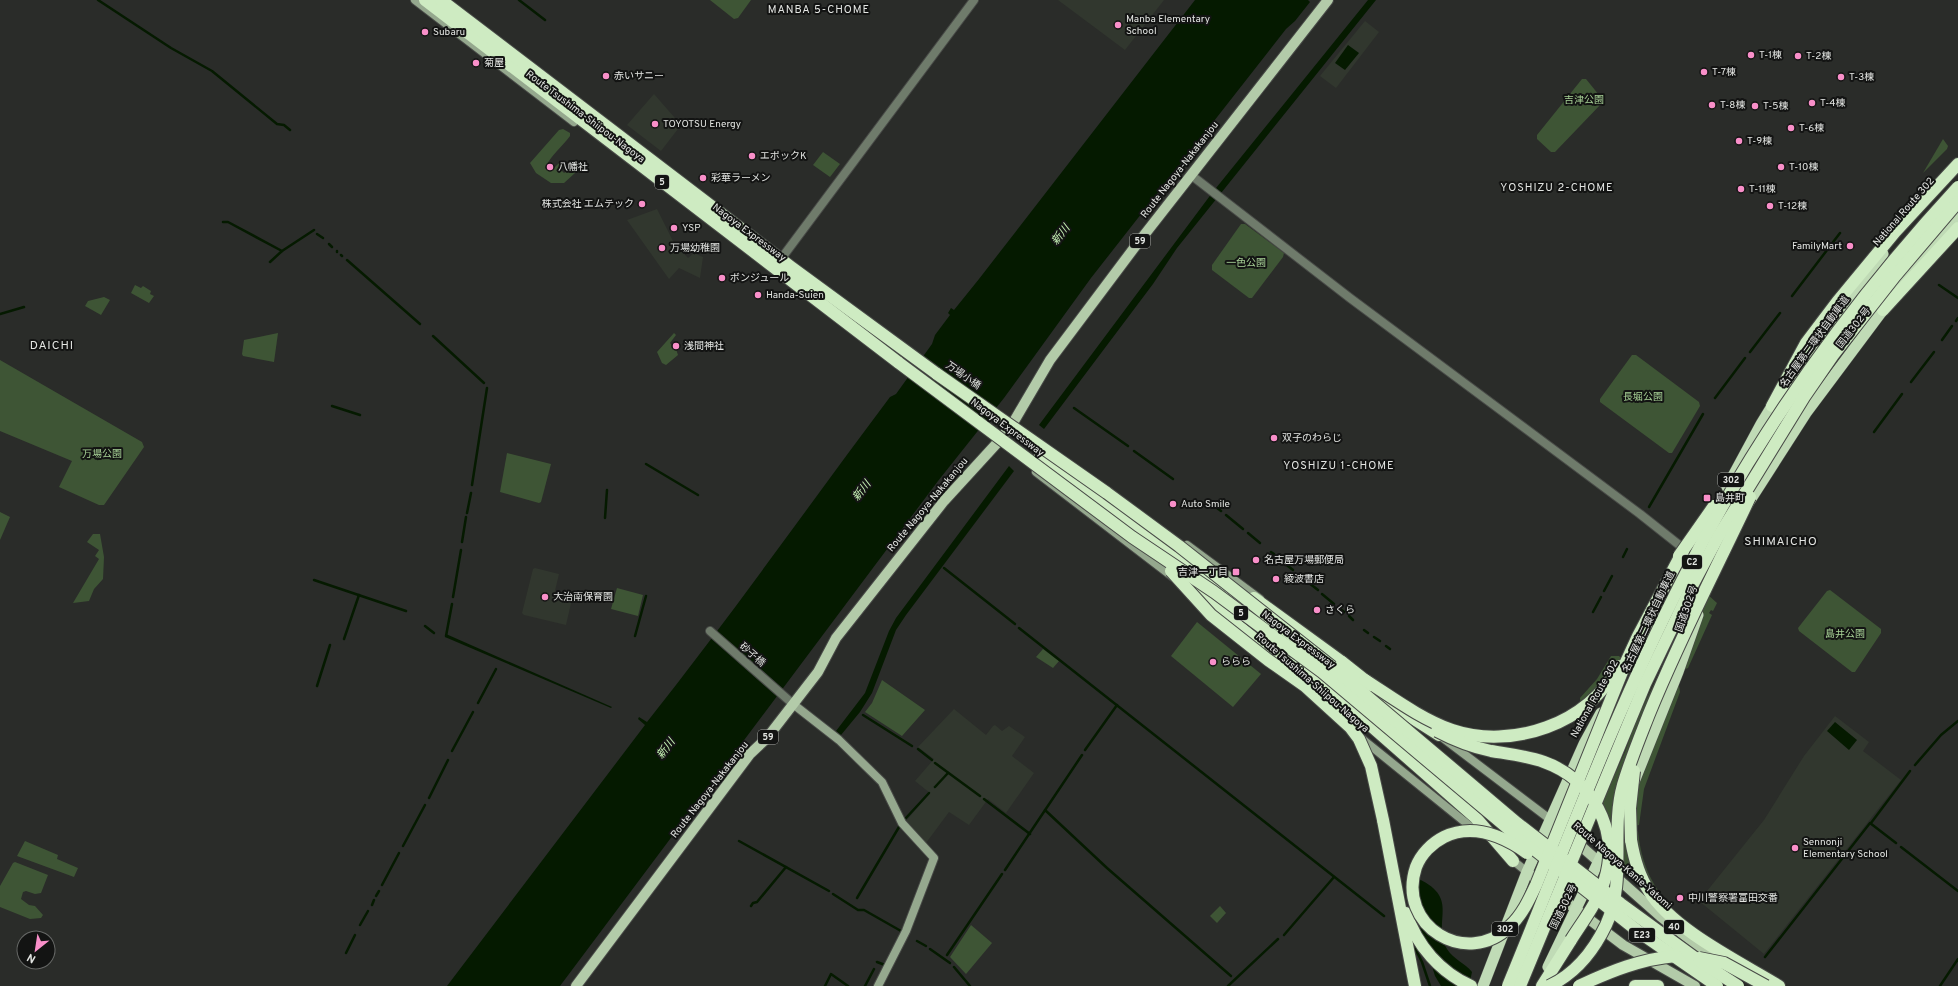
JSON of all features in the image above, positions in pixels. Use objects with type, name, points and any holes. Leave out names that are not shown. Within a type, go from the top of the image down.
[{"type":"highway","name":"Nagoya Expressway","points":[[425,0],[899,363],[1132,537],[1219,596],[1322,672],[1475,802],[1574,874]]},
{"type":"highway","name":"Nagoya Expressway","points":[[441,0],[785,262],[936,374],[1107,493],[1179,546],[1342,674],[1574,874]]},
{"type":"highway","points":[[1772,406],[1806,343],[1837,302],[1895,232],[1958,164]]},
{"type":"highway","name":"National Route 302","points":[[1483,986],[1527,872],[1591,731],[1634,653],[1663,607],[1688,554],[1757,431],[1772,406],[1888,247],[1958,170]]},
{"type":"highway","name":"名古屋第二環状自動車道","points":[[1508,986],[1635,679],[1682,580],[1735,484],[1766,432],[1824,348],[1887,268],[1958,187]]},
{"type":"highway","name":"C2","points":[[1520,986],[1645,684],[1693,584],[1718,537],[1778,438],[1813,385],[1862,316],[1958,202]]},
{"type":"highway","name":"国道302号","points":[[1538,986],[1599,861],[1639,770],[1675,679],[1713,573],[1736,526],[1776,458],[1823,389],[1883,310],[1908,271],[1958,214]]},
{"type":"highway","points":[[1883,310],[1958,228]]},
{"type":"highway","points":[[1639,932],[1553,872],[1548,868],[1543,864],[1532,856],[1521,849],[1501,837],[1481,832],[1460,832],[1440,839],[1421,857],[1413,881],[1413,898],[1420,915],[1431,929],[1454,942],[1463,944],[1483,942],[1502,933],[1518,918],[1542,871],[1544,864],[1626,662],[1638,636],[1780,405],[1824,348]]},
{"type":"highway","points":[[936,374],[940,384],[1138,529],[1231,594],[1325,663],[1407,717],[1439,736]]},
{"type":"highway","points":[[1549,986],[1563,979],[1584,959],[1596,944],[1610,915],[1616,894],[1618,876],[1619,814],[1622,789],[1648,717],[1678,647],[1778,438]]},
{"type":"highway","points":[[1132,537],[1171,571],[1273,654],[1311,678],[1334,695],[1476,818],[1513,861]]},
{"type":"highway","points":[[1179,546],[1311,639],[1414,718],[1450,738],[1481,748],[1535,759],[1565,772],[1583,786],[1597,805],[1605,824],[1608,843],[1608,862],[1604,881],[1596,901],[1542,986]]},
{"type":"highway","points":[[1365,680],[1424,717],[1464,733],[1505,736],[1544,728],[1579,709],[1597,695],[1607,683],[1616,670],[1666,570],[1688,554]]},
{"type":"highway","points":[[1171,571],[1207,612],[1268,660],[1310,690],[1340,717],[1359,739],[1366,752],[1375,781],[1415,986]]},
{"type":"highway","points":[[1648,717],[1635,763],[1630,808],[1631,840],[1634,855],[1643,881],[1658,903],[1676,921],[1779,986]]},
{"type":"highway","points":[[1394,874],[1408,919],[1420,942],[1432,958],[1445,970],[1471,986]]},
{"type":"highway","name":"E23","points":[[1574,874],[1639,932],[1716,986]]},
{"type":"highway","name":"E23","points":[[1574,874],[1738,986]]},
{"type":"highway","points":[[1579,986],[1616,969],[1635,963],[1680,956],[1712,960],[1724,964],[1766,986]]},
{"type":"highway","points":[[1636,986],[1658,986]]},
{"type":"main road","name":"Route Tsushima-Shiipou-Nagoya","points":[[415,0],[897,365],[1170,575],[1378,752],[1527,872]]},
{"type":"main road","name":"Route Tsushima-Shiipou-Nagoya","points":[[446,0],[909,350]]},
{"type":"main road","name":"Route Nagoya-Nakakanjou","points":[[576,986],[750,754],[767,738],[818,672],[841,632],[957,485],[998,442],[1009,420],[1050,360],[1191,175],[1328,0]]},
{"type":"main road","name":"万場小橋","points":[[909,350],[1009,420]]},
{"type":"main road","points":[[1009,420],[1172,534],[1283,615],[1439,736],[1551,820]]},
{"type":"main road","points":[[793,704],[839,740],[882,782],[902,823],[934,858],[906,931],[878,986]]},
{"type":"main road","name":"Route Nagoya-Kanie-Yatomi","points":[[1551,820],[1660,916],[1713,958],[1755,986]]},
{"type":"main road","points":[[1527,872],[1623,945],[1695,986]]},
{"type":"street","points":[[784,255],[974,0]]},
{"type":"street","points":[[1191,175],[1350,298],[1640,514],[1713,573]]},
{"type":"street","name":"砂子橋","points":[[710,631],[793,704]]},
{"type":"shaded area","name":"Manba Elementary School","points":[[1058,0],[1164,0],[1125,50]]},
{"type":"shaded area","points":[[1365,21],[1379,32],[1336,88],[1320,76]]},
{"type":"shaded area","points":[[654,94],[681,125],[661,151],[627,125]]},
{"type":"shaded area","name":"万場幼稚園","points":[[657,209],[674,243],[688,258],[694,253],[703,257],[700,278],[679,268],[669,279],[627,220]]},
{"type":"shaded area","name":"大治南保育園","points":[[535,568],[559,574],[554,595],[572,599],[566,625],[524,615],[522,613],[533,569]]},
{"type":"shaded area","points":[[954,709],[986,735],[995,725],[1002,731],[1009,726],[1025,737],[1012,756],[1034,773],[1006,813],[988,799],[969,825],[949,812],[926,843],[906,821],[930,793],[915,781],[934,759],[918,747]]},
{"type":"shaded area","name":"Sennonji Elementary School","points":[[1835,716],[1869,742],[1863,751],[1901,780],[1764,954],[1699,901],[1764,820],[1804,756]]},
{"type":"green space","points":[[710,0],[751,0],[738,18],[734,19]]},
{"type":"green space","name":"吉津公園","points":[[1582,79],[1586,79],[1603,100],[1602,103],[1555,152],[1551,152],[1537,139],[1537,135]]},
{"type":"green space","points":[[563,129],[570,133],[570,136],[550,159],[545,168],[551,171],[561,161],[564,164],[560,169],[564,173],[570,169],[575,173],[564,183],[551,183],[536,173],[530,163],[559,130]]},
{"type":"green space","points":[[1943,139],[1948,146],[1947,149],[1923,173]]},
{"type":"green space","points":[[823,152],[840,164],[830,177],[813,165]]},
{"type":"green space","name":"一色公園","points":[[1241,224],[1245,224],[1284,253],[1283,257],[1252,298],[1249,298],[1212,270],[1212,265]]},
{"type":"green space","points":[[135,285],[141,288],[143,286],[151,291],[150,294],[154,296],[149,303],[131,293]]},
{"type":"green space","points":[[104,297],[110,300],[101,315],[85,306],[88,301]]},
{"type":"green space","points":[[278,333],[274,362],[243,356],[244,340]]},
{"type":"green space","points":[[674,333],[676,335],[670,343],[676,349],[678,355],[666,365],[662,363],[657,352]]},
{"type":"green space","name":"長堀公園","points":[[1632,355],[1636,355],[1699,402],[1700,406],[1672,453],[1669,453],[1600,402],[1600,399]]},
{"type":"green space","name":"万場公園","points":[[0,360],[142,442],[144,447],[104,505],[99,505],[59,487],[72,461],[0,431]]},
{"type":"green space","points":[[507,453],[551,464],[541,502],[539,503],[500,492]]},
{"type":"green space","points":[[0,512],[10,517],[0,540]]},
{"type":"green space","points":[[93,534],[100,534],[104,557],[103,579],[94,589],[89,601],[73,603],[99,559],[95,556],[99,550],[87,542]]},
{"type":"green space","points":[[617,588],[643,595],[638,616],[611,609]]},
{"type":"green space","name":"島井公園","points":[[1830,590],[1881,629],[1881,633],[1855,672],[1852,672],[1799,631],[1798,628],[1827,591]]},
{"type":"green space","points":[[1707,594],[1717,603],[1713,611],[1711,610],[1709,613],[1712,615],[1688,668],[1683,670],[1678,668]]},
{"type":"green space","name":"ららら","points":[[1197,622],[1261,674],[1233,707],[1171,656]]},
{"type":"green space","points":[[1043,649],[1059,661],[1053,668],[1036,657]]},
{"type":"green space","points":[[1611,656],[1619,656],[1622,659],[1583,725],[1580,698],[1597,679]]},
{"type":"green space","points":[[1666,659],[1679,685],[1680,692],[1644,789],[1639,825],[1604,832],[1608,816],[1601,804],[1625,752],[1635,723]]},
{"type":"green space","points":[[882,680],[925,710],[902,736],[865,712],[872,703]]},
{"type":"green space","points":[[1638,831],[1644,862],[1657,889],[1670,906],[1665,905],[1605,852],[1611,837]]},
{"type":"green space","points":[[25,841],[58,855],[57,859],[78,868],[74,877],[17,856]]},
{"type":"green space","points":[[15,862],[48,875],[41,893],[35,894],[26,891],[23,892],[21,899],[29,905],[35,906],[43,915],[41,918],[30,919],[0,907],[0,886]]},
{"type":"green space","points":[[1220,906],[1226,913],[1217,923],[1210,916]]},
{"type":"green space","points":[[971,925],[992,943],[966,974],[950,957]]},
{"type":"water","name":"新川","points":[[1195,0],[1308,0],[1310,2],[1295,21],[1286,29],[1091,278],[1004,398],[938,481],[560,986],[447,986],[645,725],[638,719],[639,717],[647,722],[739,601],[890,397],[896,394],[932,344],[935,335],[950,315],[948,313],[951,308],[954,310],[979,279]]},
{"type":"water","points":[[1368,0],[1376,0],[1177,248],[1153,284],[1044,429],[1039,425],[1212,193]]},
{"type":"water","points":[[1348,45],[1359,53],[1345,70],[1335,63]]},
{"type":"water","points":[[1009,466],[1014,471],[896,630],[872,693],[860,712],[841,735],[836,731],[865,693],[889,631],[896,618]]},
{"type":"water","points":[[446,634],[612,707],[611,708],[445,637]]},
{"type":"water","points":[[1835,722],[1857,740],[1849,750],[1827,731]]},
{"type":"water","points":[[1419,879],[1439,894],[1443,911],[1443,938],[1447,949],[1472,972],[1469,986],[1441,986],[1435,976],[1407,886]]},
{"type":"waterway","points":[[98,0],[171,48],[212,71],[277,124],[284,125],[290,130]]},
{"type":"waterway","points":[[519,0],[545,20]]},
{"type":"waterway","points":[[223,222],[228,222],[282,251]]},
{"type":"waterway","points":[[270,262],[282,251],[314,230]]},
{"type":"waterway","points":[[1792,296],[1840,233]]},
{"type":"waterway","points":[[317,234],[323,238]]},
{"type":"waterway","points":[[329,244],[332,247]]},
{"type":"waterway","points":[[347,260],[420,324]]},
{"type":"waterway","points":[[1939,285],[1958,298]]},
{"type":"waterway","points":[[0,314],[24,307]]},
{"type":"waterway","points":[[1750,352],[1780,313]]},
{"type":"waterway","points":[[1942,340],[1952,326]]},
{"type":"waterway","points":[[433,336],[484,383]]},
{"type":"waterway","points":[[1911,382],[1934,352]]},
{"type":"waterway","points":[[1715,398],[1745,358]]},
{"type":"waterway","points":[[472,485],[487,388]]},
{"type":"waterway","points":[[1874,432],[1902,394]]},
{"type":"waterway","points":[[332,406],[360,415]]},
{"type":"waterway","points":[[1074,408],[1128,446]]},
{"type":"waterway","points":[[1649,507],[1703,414]]},
{"type":"waterway","points":[[1134,451],[1173,479]]},
{"type":"waterway","points":[[646,464],[698,495]]},
{"type":"waterway","points":[[605,518],[607,490]]},
{"type":"waterway","points":[[467,513],[471,493]]},
{"type":"waterway","points":[[1217,508],[1221,511]]},
{"type":"waterway","points":[[1226,515],[1243,529]]},
{"type":"waterway","points":[[462,542],[466,517]]},
{"type":"waterway","points":[[1248,533],[1260,543]]},
{"type":"waterway","points":[[1623,557],[1627,549]]},
{"type":"waterway","points":[[453,597],[461,550]]},
{"type":"waterway","points":[[1279,559],[1293,570]]},
{"type":"waterway","points":[[944,568],[1015,624]]},
{"type":"waterway","points":[[1604,591],[1612,576]]},
{"type":"waterway","points":[[314,580],[406,611]]},
{"type":"waterway","points":[[1309,583],[1318,590]]},
{"type":"waterway","points":[[1322,594],[1334,604]]},
{"type":"waterway","points":[[344,639],[359,595]]},
{"type":"waterway","points":[[635,636],[646,596]]},
{"type":"waterway","points":[[1593,612],[1601,597]]},
{"type":"waterway","points":[[446,636],[452,604]]},
{"type":"waterway","points":[[1339,608],[1344,612]]},
{"type":"waterway","points":[[1349,616],[1353,620]]},
{"type":"waterway","points":[[425,626],[434,633]]},
{"type":"waterway","points":[[1019,628],[1384,916]]},
{"type":"waterway","points":[[1364,630],[1368,633]]},
{"type":"waterway","points":[[1374,637],[1380,641]]},
{"type":"waterway","points":[[317,686],[330,645]]},
{"type":"waterway","points":[[1386,646],[1390,649]]},
{"type":"waterway","points":[[478,703],[496,669]]},
{"type":"waterway","points":[[1085,750],[1117,705]]},
{"type":"waterway","points":[[452,751],[473,712]]},
{"type":"waterway","points":[[863,715],[912,746]]},
{"type":"waterway","points":[[1915,765],[1941,735],[1958,721]]},
{"type":"waterway","points":[[918,749],[932,760]]},
{"type":"waterway","points":[[1005,870],[1082,755]]},
{"type":"waterway","points":[[429,798],[448,760]]},
{"type":"waterway","points":[[935,763],[980,796]]},
{"type":"waterway","points":[[1871,823],[1910,771]]},
{"type":"waterway","points":[[935,787],[948,773]]},
{"type":"waterway","points":[[906,818],[929,793]]},
{"type":"waterway","points":[[984,799],[1030,834]]},
{"type":"waterway","points":[[403,846],[425,805]]},
{"type":"waterway","points":[[1045,810],[1107,868],[1231,976]]},
{"type":"waterway","points":[[1765,957],[1870,823],[1896,843]]},
{"type":"waterway","points":[[857,898],[899,827]]},
{"type":"waterway","points":[[739,841],[829,891]]},
{"type":"waterway","points":[[1901,847],[1958,891]]},
{"type":"waterway","points":[[382,885],[399,853]]},
{"type":"waterway","points":[[751,906],[753,903],[757,902],[786,867]]},
{"type":"waterway","points":[[947,955],[1002,874]]},
{"type":"waterway","points":[[1284,935],[1334,877]]},
{"type":"waterway","points":[[376,896],[379,891]]},
{"type":"waterway","points":[[833,894],[858,910],[864,910],[901,931],[901,934]]},
{"type":"waterway","points":[[372,905],[374,900]]},
{"type":"waterway","points":[[360,925],[368,911]]},
{"type":"waterway","points":[[346,953],[355,935]]},
{"type":"waterway","points":[[1228,986],[1278,939]]},
{"type":"waterway","points":[[917,941],[926,946]]},
{"type":"waterway","points":[[1413,944],[1422,962],[1430,986]]},
{"type":"waterway","points":[[930,949],[950,963]]},
{"type":"waterway","points":[[1940,986],[1958,959]]},
{"type":"waterway","points":[[877,962],[885,965]]},
{"type":"waterway","points":[[954,967],[970,986]]},
{"type":"waterway","points":[[865,986],[874,969]]},
{"type":"waterway","points":[[825,986],[831,974],[848,986]]},
{"type":"place","name":"Manba Elementary School","points":[[1118,25]]},
{"type":"place","name":"Subaru","points":[[425,32]]},
{"type":"place","name":"T-1棟","points":[[1751,55]]},
{"type":"place","name":"T-2棟","points":[[1798,56]]},
{"type":"place","name":"菊屋","points":[[476,63]]},
{"type":"place","name":"T-7棟","points":[[1704,72]]},
{"type":"place","name":"赤いサニー","points":[[606,76]]},
{"type":"place","name":"T-3棟","points":[[1841,77]]},
{"type":"place","name":"T-4棟","points":[[1812,103]]},
{"type":"place","name":"T-8棟","points":[[1712,105]]},
{"type":"place","name":"T-5棟","points":[[1755,106]]},
{"type":"place","name":"TOYOTSU Energy","points":[[655,124]]},
{"type":"place","name":"T-6棟","points":[[1791,128]]},
{"type":"place","name":"T-9棟","points":[[1739,141]]},
{"type":"place","name":"エポックK","points":[[752,156]]},
{"type":"place","name":"八幡社","points":[[550,167]]},
{"type":"place","name":"T-10棟","points":[[1781,167]]},
{"type":"place","name":"彩華ラーメン","points":[[703,178]]},
{"type":"place","name":"T-11棟","points":[[1741,189]]},
{"type":"place","name":"株式会社 エムテック","points":[[642,204]]},
{"type":"place","name":"T-12棟","points":[[1770,206]]},
{"type":"place","name":"YSP","points":[[674,228]]},
{"type":"place","name":"FamilyMart","points":[[1850,246]]},
{"type":"place","name":"万場幼稚園","points":[[662,248]]},
{"type":"place","name":"ボンジュール","points":[[722,278]]},
{"type":"place","name":"Handa-Suien","points":[[758,295]]},
{"type":"place","name":"浅間神社","points":[[676,346]]},
{"type":"place","name":"双子のわらじ","points":[[1274,438]]},
{"type":"place","name":"島井町","points":[[1707,498]]},
{"type":"place","name":"Auto Smile","points":[[1173,504]]},
{"type":"place","name":"名古屋万場郵便局","points":[[1256,560]]},
{"type":"place","name":"吉津一丁目","points":[[1236,572]]},
{"type":"place","name":"綾波書店","points":[[1276,579]]},
{"type":"place","name":"大治南保育園","points":[[545,597]]},
{"type":"place","name":"さくら","points":[[1317,610]]},
{"type":"place","name":"ららら","points":[[1213,662]]},
{"type":"place","name":"Sennonji Elementary School","points":[[1795,848]]},
{"type":"place","name":"中川警察署富田交番","points":[[1680,898]]},
{"type":"district","name":"MANBA 5-CHOME","points":[[819,10]]},
{"type":"district","name":"YOSHIZU 2-CHOME","points":[[1557,188]]},
{"type":"district","name":"DAICHI","points":[[52,346]]},
{"type":"district","name":"YOSHIZU 1-CHOME","points":[[1339,466]]},
{"type":"district","name":"SHIMAICHO","points":[[1781,542]]}]
